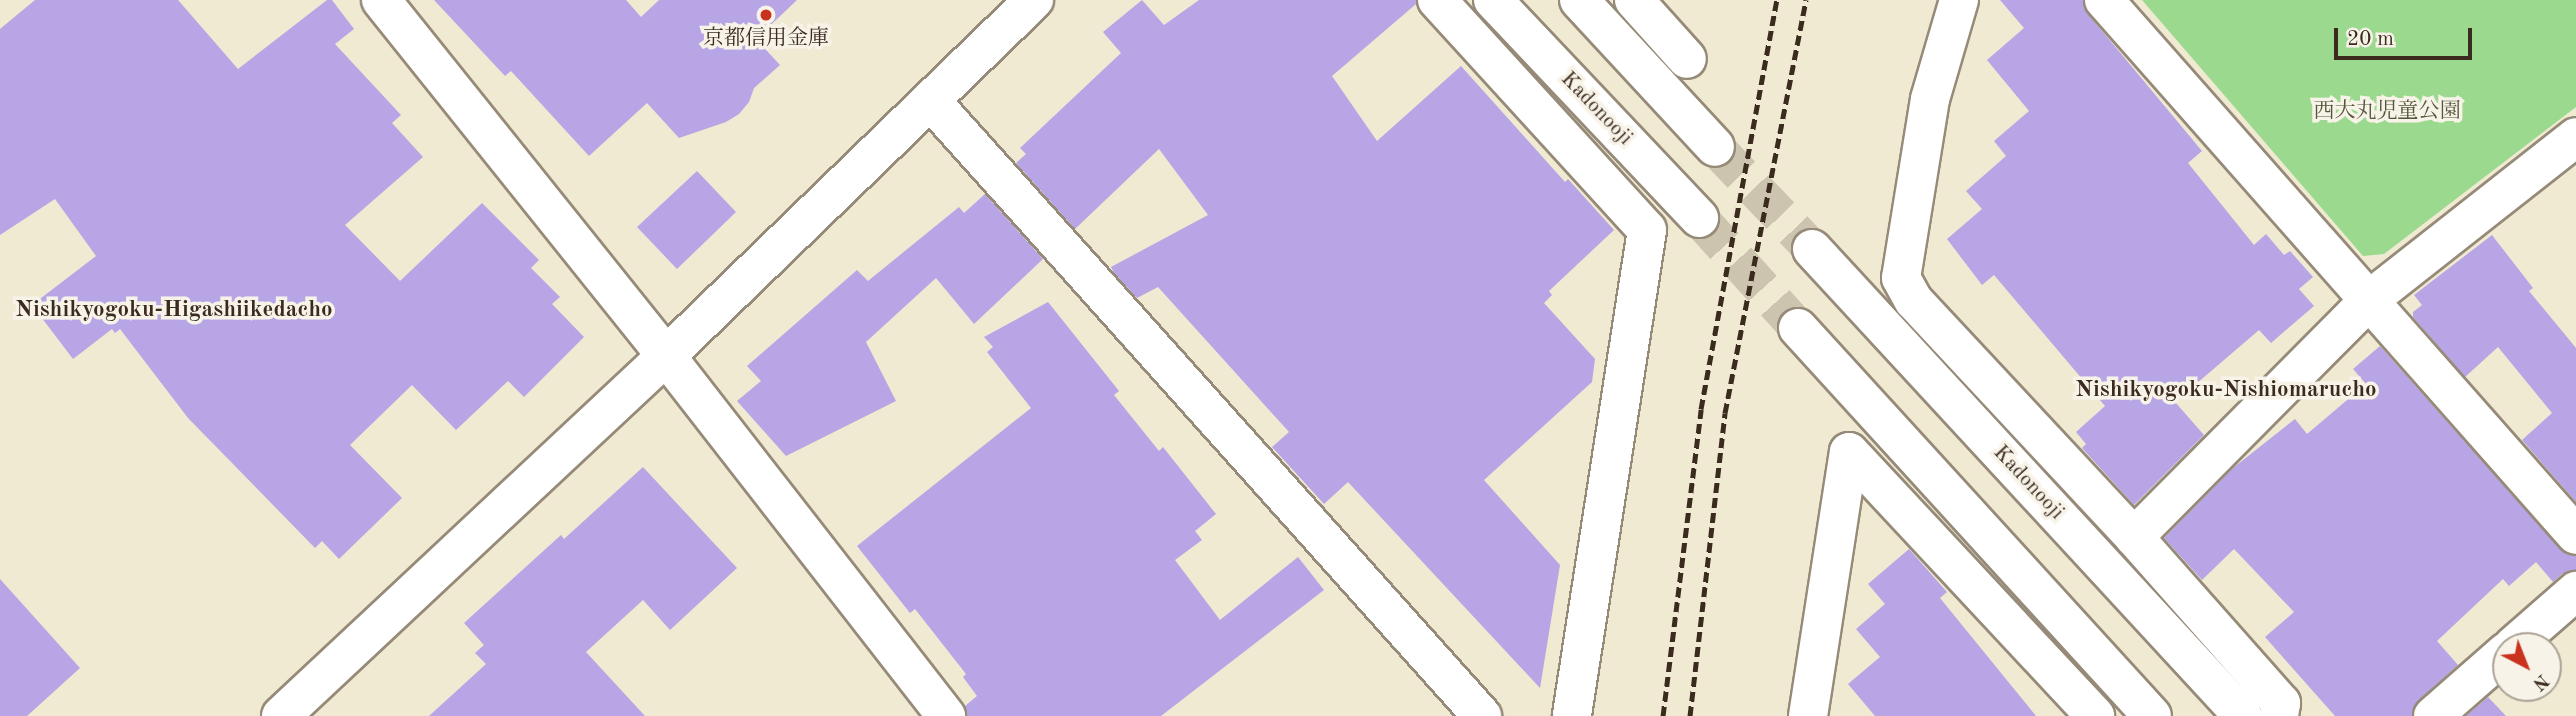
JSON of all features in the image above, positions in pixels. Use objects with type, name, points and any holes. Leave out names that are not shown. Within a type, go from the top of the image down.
[{"type":"street","points":[[381,0],[666,356],[946,716]]},
{"type":"street","points":[[281,716],[666,356],[1034,0]]},
{"type":"street","points":[[1437,0],[1647,230],[1572,716]]},
{"type":"street","name":"Kadonooji","points":[[1493,0],[1699,218]]},
{"type":"street","points":[[1578,0],[1715,147]]},
{"type":"street","points":[[1634,0],[1688,59]]},
{"type":"street","points":[[1959,0],[1930,99],[1904,241],[1900,278],[1914,301],[2134,537],[2281,703],[2279,716]]},
{"type":"street","points":[[2104,0],[2576,535]]},
{"type":"street","points":[[931,100],[1482,716]]},
{"type":"street","points":[[2134,537],[2369,300],[2576,137]]},
{"type":"street","name":"Kadonooji","points":[[1812,249],[2243,716]]},
{"type":"street","points":[[1798,328],[2152,716]]},
{"type":"street","points":[[1808,716],[1849,452],[2095,716]]},
{"type":"street","points":[[2529,632],[2576,591]]},
{"type":"street","points":[[2433,716],[2492,664]]},
{"type":"green space","name":"西大丸児童公園","points":[[2142,0],[2576,0],[2576,107],[2384,254],[2363,256]]},
{"type":"building","points":[[35,0],[178,0],[238,69],[327,0],[332,0],[354,29],[335,44],[401,115],[392,123],[423,157],[345,225],[400,281],[482,203],[539,260],[531,268],[560,297],[552,304],[584,337],[524,397],[508,381],[456,430],[412,385],[350,445],[402,498],[339,559],[322,541],[315,548],[188,418],[120,329],[115,333],[112,329],[73,359],[32,305],[96,256],[55,199],[0,235],[0,29]]},
{"type":"building","points":[[434,0],[626,0],[641,17],[659,0],[797,0],[756,39],[780,65],[754,88],[749,102],[739,114],[726,122],[679,138],[647,103],[589,156],[511,71],[505,76]]},
{"type":"building","points":[[1142,0],[1164,25],[1199,0],[1416,0],[1416,4],[1332,76],[1377,141],[1461,66],[1565,182],[1568,179],[1614,230],[1549,291],[1552,295],[1544,303],[1595,359],[1592,382],[1484,480],[1560,565],[1540,688],[1348,482],[1324,504],[1272,447],[1289,432],[1158,287],[1137,298],[1114,273],[1111,267],[1208,215],[1159,149],[1075,229],[1016,163],[1026,154],[1020,148],[1121,53],[1103,32]]},
{"type":"building","points":[[2000,0],[2083,0],[2088,14],[2202,151],[2188,163],[2254,245],[2266,234],[2284,255],[2290,251],[2313,277],[2299,289],[2314,306],[2271,343],[2259,330],[2175,402],[2204,435],[2134,505],[2082,448],[2086,444],[2076,432],[2105,406],[1994,275],[1982,285],[1947,239],[1982,209],[1966,191],[2006,156],[1994,141],[2029,111],[1987,60],[2024,28]]},
{"type":"building","points":[[697,171],[736,212],[677,269],[637,227]]},
{"type":"building","points":[[985,194],[1043,259],[974,324],[936,278],[866,342],[896,401],[786,456],[737,401],[761,381],[747,366],[857,270],[868,281],[959,207],[964,213]]},
{"type":"building","points":[[2492,235],[2533,288],[2529,291],[2576,348],[2576,502],[2522,440],[2552,413],[2498,347],[2465,377],[2413,317],[2413,312],[2422,305],[2414,295]]},
{"type":"building","points":[[1048,302],[1119,391],[1114,395],[1159,451],[1163,447],[1216,514],[1195,531],[1202,540],[1175,560],[1220,620],[1298,557],[1324,590],[1161,716],[967,716],[965,706],[977,696],[963,677],[966,674],[915,609],[910,613],[857,546],[1031,408],[987,352],[993,347],[984,337]]},
{"type":"building","points":[[2380,346],[2560,549],[2576,556],[2576,570],[2562,574],[2553,582],[2536,562],[2509,586],[2503,579],[2437,641],[2458,665],[2419,700],[2412,716],[2335,716],[2265,637],[2294,612],[2234,549],[2202,580],[2164,538],[2233,468],[2295,419],[2307,434],[2366,384],[2353,369]]},
{"type":"building","points":[[643,467],[737,568],[670,630],[643,600],[586,652],[645,716],[429,716],[486,664],[475,653],[484,645],[464,623],[561,535],[564,539]]},
{"type":"building","points":[[1909,549],[1947,592],[1940,598],[2036,716],[1875,716],[1848,684],[1880,657],[1856,629],[1885,604],[1868,584]]},
{"type":"building","points":[[0,579],[80,668],[27,716],[0,716]]},
{"type":"building","points":[[2488,697],[2506,716],[2466,716]]},
{"type":"tunnel","points":[[1715,147],[1812,249]]},
{"type":"tunnel","points":[[1699,218],[1798,328]]},
{"type":"railway","points":[[1663,716],[1701,409],[1777,0]]},
{"type":"railway","points":[[1690,716],[1725,413],[1806,0]]},
{"type":"place","name":"京都信用金庫","points":[[766,15]]},
{"type":"district","name":"Nishikyogoku-Higashiikedacho","points":[[174,310]]},
{"type":"district","name":"Nishikyogoku-Nishiomarucho","points":[[2226,390]]}]
